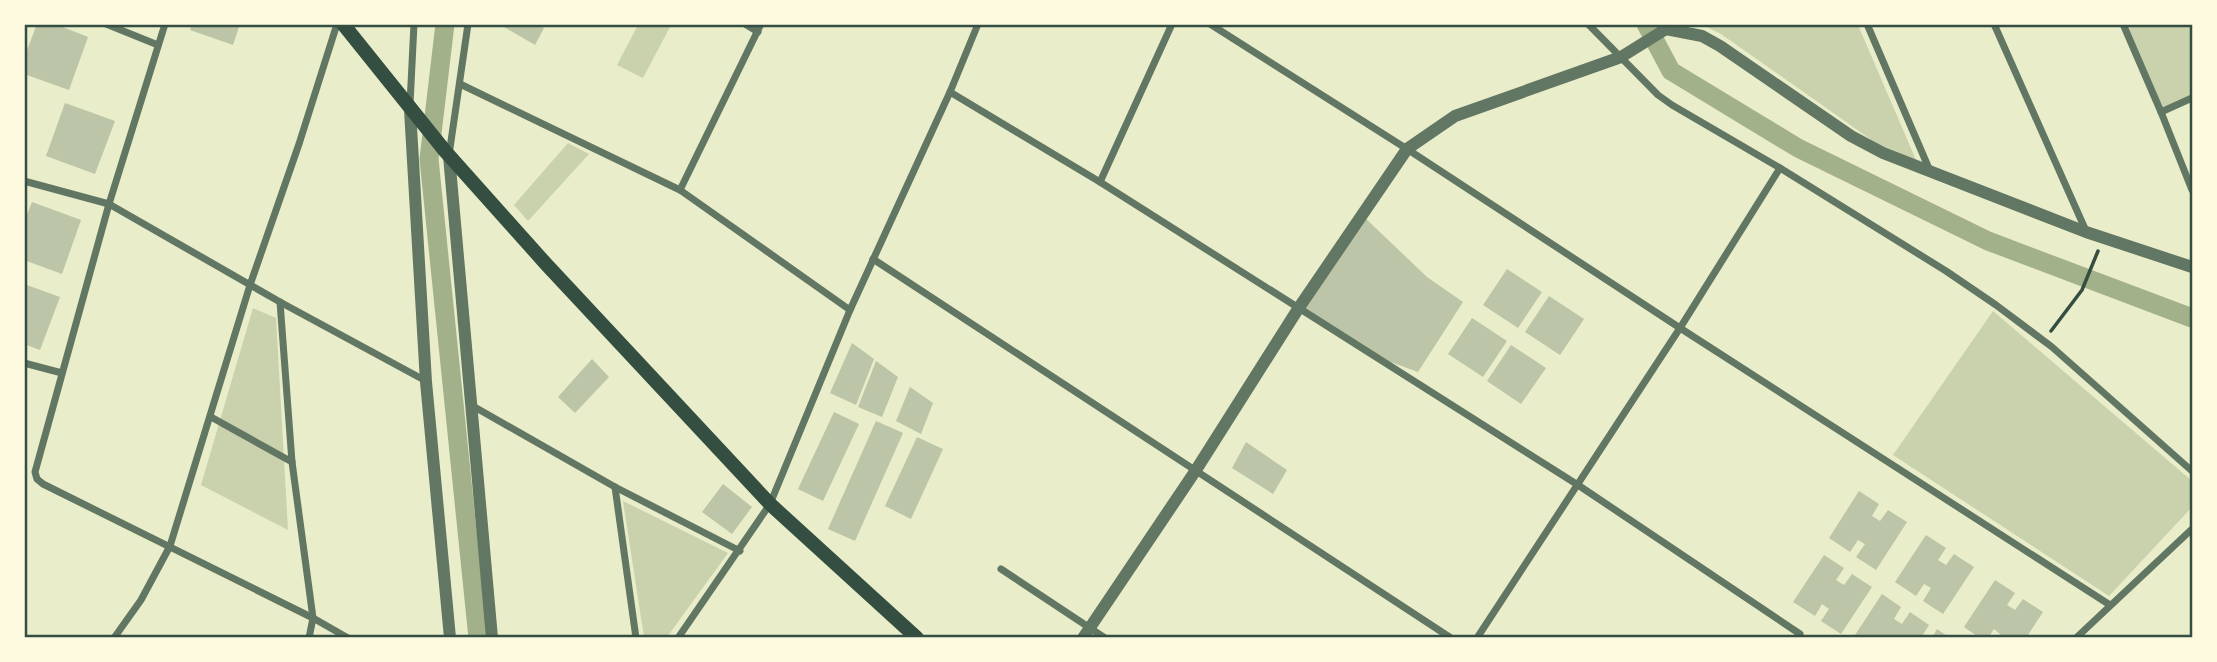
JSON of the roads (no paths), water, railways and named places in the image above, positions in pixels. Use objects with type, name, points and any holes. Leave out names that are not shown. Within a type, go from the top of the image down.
[{"type":"main road","points":[[343,24],[447,154],[770,505],[917,638]]},
{"type":"street","points":[[106,24],[159,45]]},
{"type":"street","points":[[165,24],[109,204],[35,471],[37,479],[348,638]]},
{"type":"street","points":[[114,638],[141,600],[170,546],[250,285],[337,24]]},
{"type":"street","points":[[414,24],[412,113],[426,382],[450,638]]},
{"type":"street","points":[[468,24],[447,154],[492,638]]},
{"type":"street","points":[[680,190],[760,28],[745,24]]},
{"type":"street","points":[[678,638],[770,505],[850,310],[950,92],[978,24]]},
{"type":"street","points":[[1100,182],[1172,24]]},
{"type":"street","points":[[1210,24],[2110,605]]},
{"type":"street","points":[[1588,24],[1624,56],[1658,95],[1672,106],[1780,168],[1947,271],[1996,305],[2044,342],[2193,471]]},
{"type":"street","points":[[1867,24],[1930,172]]},
{"type":"street","points":[[1994,24],[2086,232]]},
{"type":"street","points":[[2126,26],[2193,190]]},
{"type":"street","points":[[1086,632],[1196,470],[1298,309],[1407,149],[1455,116],[1624,56],[1667,27],[1694,34],[1720,46],[1851,136],[1883,153],[2086,232],[2193,267]]},
{"type":"street","points":[[460,84],[680,190],[850,310]]},
{"type":"street","points":[[950,92],[1100,182],[1578,485],[1800,634]]},
{"type":"street","points":[[2161,111],[2193,98]]},
{"type":"street","points":[[1476,638],[1680,328],[1780,168]]},
{"type":"street","points":[[24,181],[109,204],[426,382]]},
{"type":"street","points":[[873,259],[1451,638]]},
{"type":"street","points":[[280,302],[292,462],[313,618],[309,638]]},
{"type":"street","points":[[24,363],[62,373]]},
{"type":"street","points":[[471,405],[615,488],[740,551]]},
{"type":"street","points":[[211,417],[292,462]]},
{"type":"street","points":[[615,488],[636,638]]},
{"type":"street","points":[[2076,638],[2193,529]]},
{"type":"street","points":[[1001,569],[1086,632],[1105,638]]},
{"type":"waterway","points":[[445,24],[429,159],[478,638]]},
{"type":"waterway","points":[[1646,24],[1671,71],[1798,148],[1988,241],[2192,318]]}]
